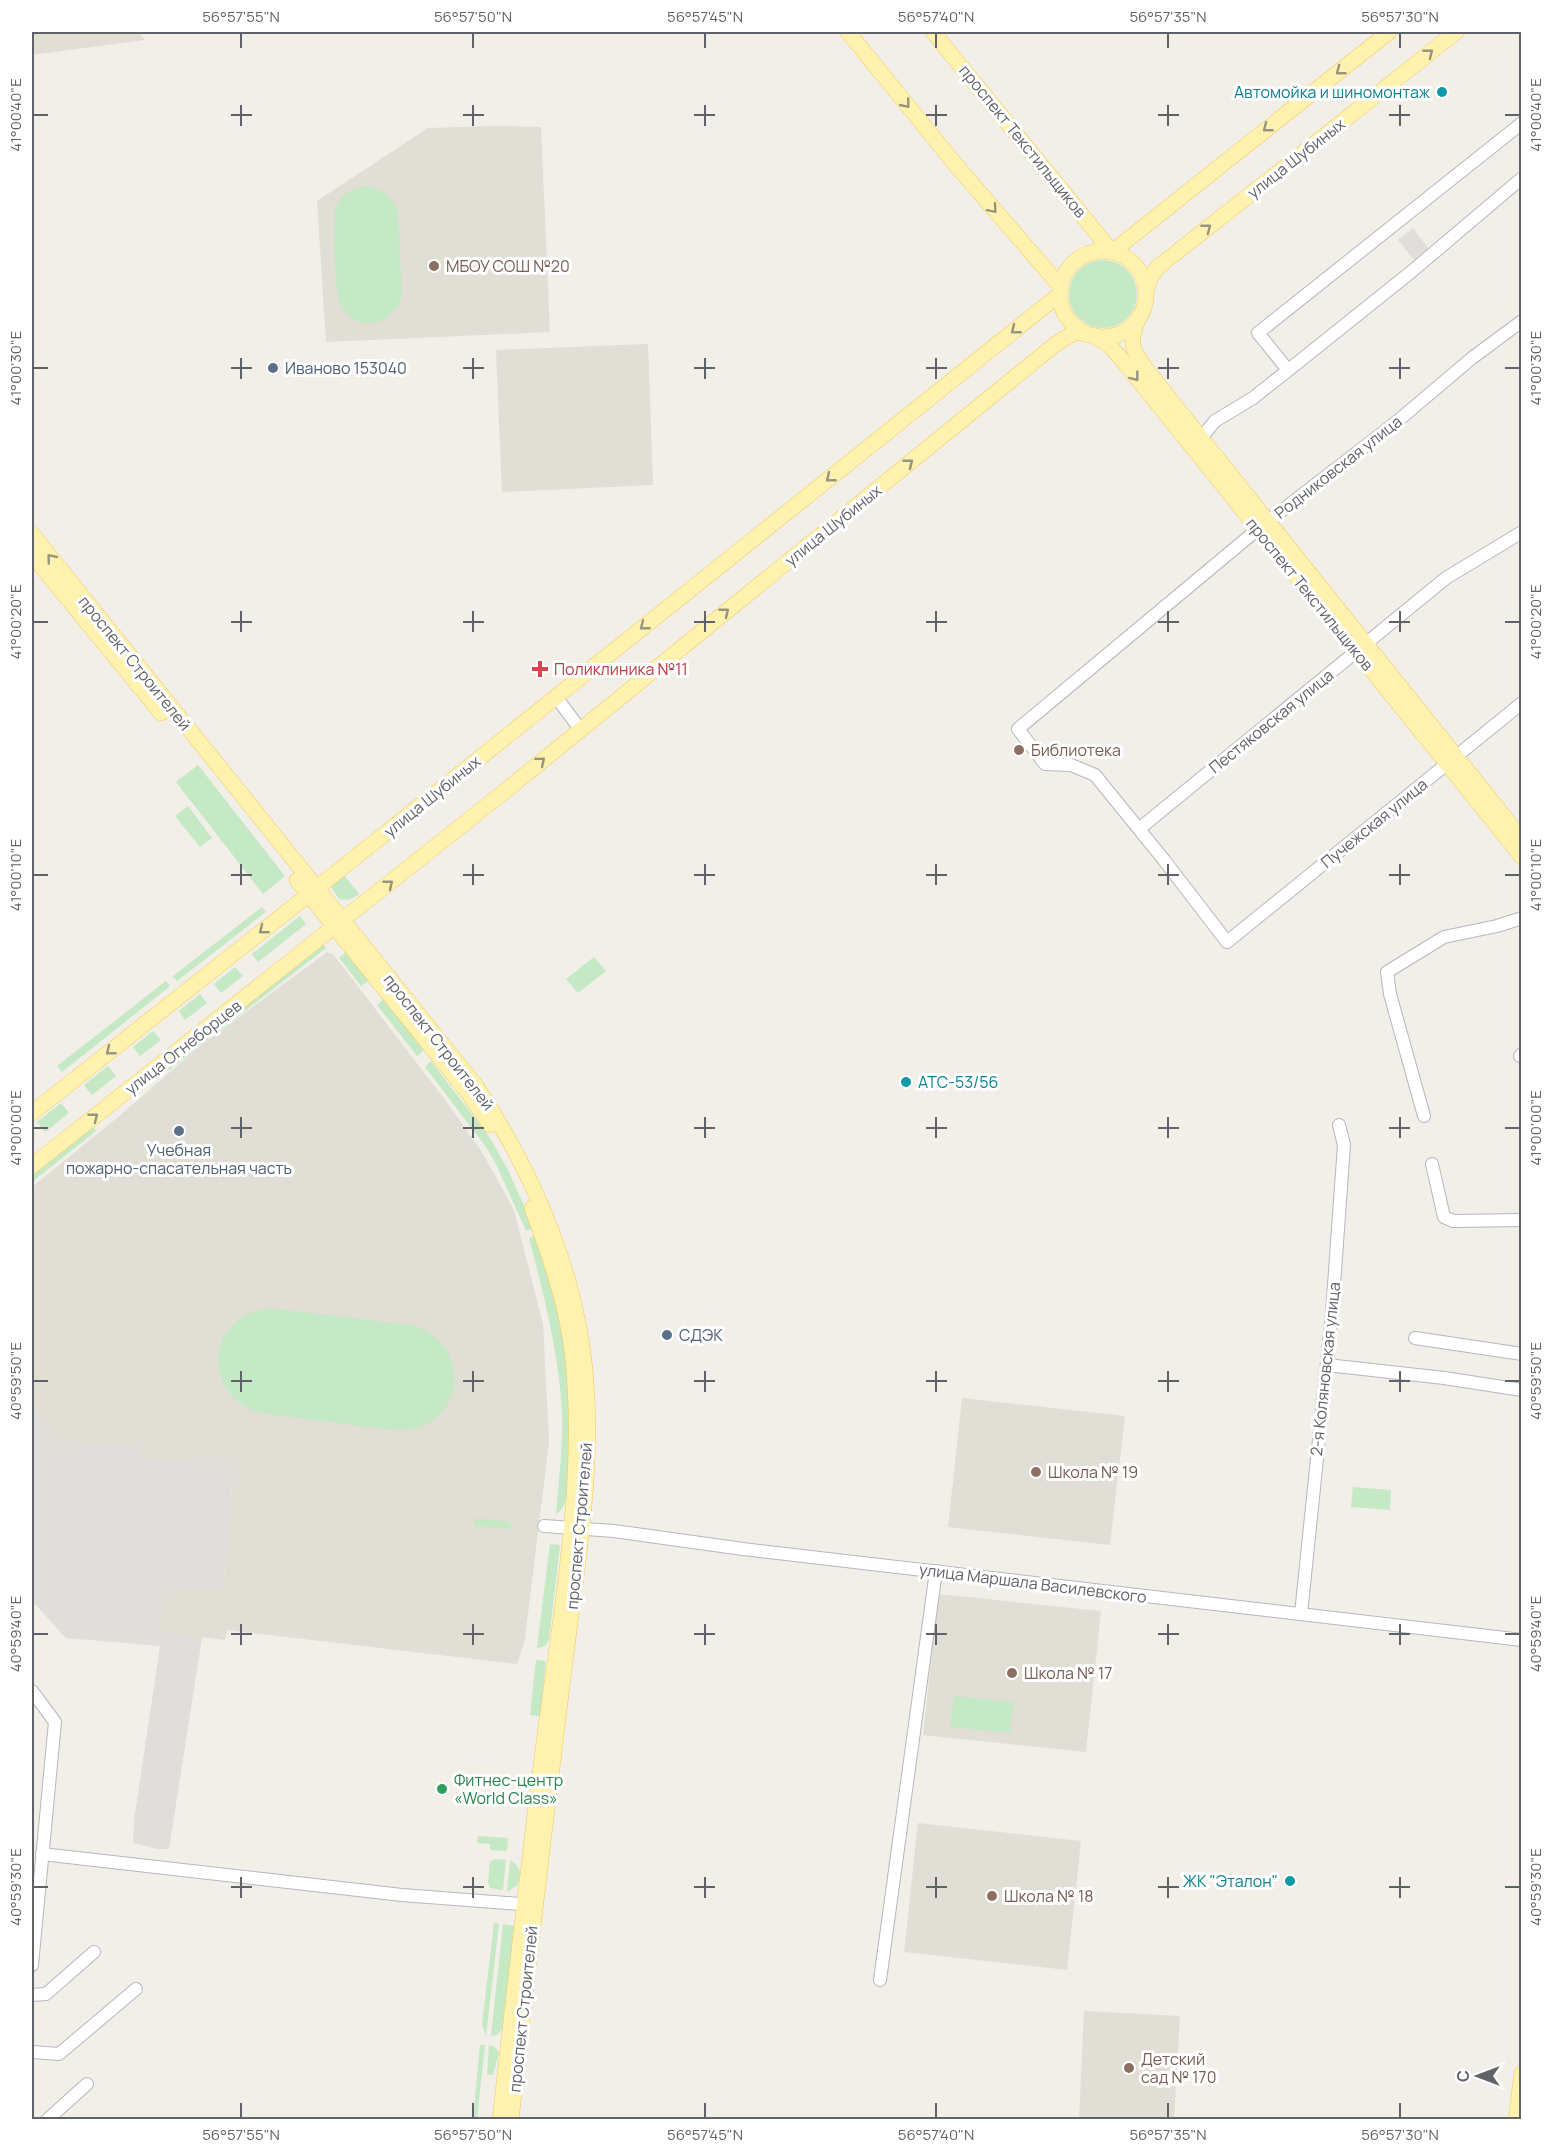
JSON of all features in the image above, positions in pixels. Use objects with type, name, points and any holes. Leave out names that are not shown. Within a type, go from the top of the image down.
[{"type":"main road","points":[[848,32],[1061,290]]},
{"type":"main road","name":"проспект Текстильщиков","points":[[933,32],[1112,252]]},
{"type":"main road","points":[[1112,252],[1389,32]]},
{"type":"main road","name":"улица Шубиных","points":[[1146,293],[1150,278],[1158,267],[1456,32]]},
{"type":"main road","points":[[1112,252],[1125,257],[1138,269],[1144,280],[1146,293],[1144,306],[1137,320],[1122,333],[1092,336],[1071,322],[1063,308],[1061,290],[1066,272],[1076,261],[1090,253],[1112,252]]},
{"type":"main road","name":"улица Шубиных","points":[[313,891],[1061,290]]},
{"type":"main road","name":"проспект Текстильщиков","points":[[1137,320],[1133,330],[1134,353],[1201,438],[1262,525]]},
{"type":"main road","name":"улица Шубиных","points":[[339,924],[1057,343],[1076,333],[1092,336]]},
{"type":"main road","name":"проспект Текстильщиков","points":[[1092,336],[1109,345],[1119,356],[1262,525],[1450,761],[1521,857]]},
{"type":"main road","name":"проспект Строителей","points":[[32,534],[126,663],[313,891],[469,1094],[504,1150],[532,1207],[551,1262],[572,1348],[576,1394],[576,1528],[500,2120]]},
{"type":"main road","name":"проспект Строителей","points":[[32,555],[110,642]]},
{"type":"main road","name":"проспект Текстильщиков","points":[[1450,761],[1521,839]]},
{"type":"main road","points":[[32,1113],[313,891]]},
{"type":"main road","name":"улица Огнеборцев","points":[[32,1166],[339,924]]},
{"type":"main road","name":"проспект Строителей","points":[[511,2120],[529,1904]]},
{"type":"main road","points":[[1516,2120],[1521,2073]]},
{"type":"street","points":[[1288,370],[1258,333],[1521,123]]},
{"type":"street","points":[[1201,438],[1215,421],[1253,398],[1411,272],[1521,178]]},
{"type":"street","name":"Родниковская улица","points":[[1138,829],[1095,775],[1071,765],[1045,764],[1018,729],[1262,525],[1394,424],[1449,377],[1521,321]]},
{"type":"street","name":"Пестяковская улица","points":[[1138,829],[1446,578],[1521,532]]},
{"type":"street","points":[[556,697],[580,729]]},
{"type":"street","name":"Пучежская улица","points":[[1138,829],[1227,942],[1521,703]]},
{"type":"street","points":[[1424,1116],[1390,994],[1387,972],[1444,937],[1497,926],[1521,918]]},
{"type":"street","name":"2-я Коляновская улица","points":[[1301,1614],[1327,1365],[1344,1145],[1339,1125]]},
{"type":"street","points":[[1432,1164],[1444,1217],[1453,1221],[1521,1220]]},
{"type":"street","points":[[1415,1338],[1521,1354]]},
{"type":"street","points":[[1327,1365],[1444,1378],[1521,1390]]},
{"type":"street","name":"улица Маршала Василевского","points":[[544,1526],[1521,1640]]},
{"type":"street","points":[[880,1980],[936,1571]]},
{"type":"street","points":[[32,1691],[55,1722],[38,1861],[32,1965]]},
{"type":"street","points":[[38,1861],[402,1895],[529,1904]]},
{"type":"street","points":[[32,1995],[46,1994],[94,1952]]},
{"type":"street","points":[[32,2052],[58,2054],[136,1989]]},
{"type":"street","points":[[46,2120],[87,2084]]},
{"type":"shaded area","points":[[32,32],[138,32],[145,40],[32,55]]},
{"type":"shaded area","name":"МБОУ СОШ №20","points":[[541,127],[550,332],[326,342],[317,201],[428,128]]},
{"type":"shaded area","points":[[1413,228],[1429,249],[1415,261],[1398,240]]},
{"type":"shaded area","points":[[648,344],[653,485],[502,492],[496,350]]},
{"type":"shaded area","points":[[327,952],[333,954],[446,1101],[482,1152],[515,1214],[543,1324],[549,1442],[525,1639],[517,1664],[227,1630],[225,1640],[158,1632],[162,1593],[184,1588],[223,1589],[234,1464],[139,1458],[139,1445],[72,1443],[63,1449],[32,1409],[32,1187],[200,1046]]},
{"type":"shaded area","name":"Школа № 19","points":[[962,1398],[1125,1416],[1110,1545],[948,1527]]},
{"type":"shaded area","points":[[32,1409],[63,1449],[72,1443],[139,1445],[140,1458],[234,1463],[223,1589],[184,1588],[202,1638],[169,1849],[157,1849],[133,1843],[134,1821],[160,1646],[66,1638],[32,1601]]},
{"type":"shaded area","name":"Школа № 17","points":[[938,1594],[1101,1611],[1086,1752],[923,1735]]},
{"type":"shaded area","name":"Школа № 18","points":[[918,1823],[1081,1841],[1067,1970],[904,1952]]},
{"type":"shaded area","name":"Детский сад № 170","points":[[1084,2011],[1180,2016],[1174,2119],[1079,2119]]},
{"type":"green space","points":[[365,186],[386,194],[393,201],[398,212],[402,296],[398,306],[391,314],[374,323],[355,320],[347,314],[338,298],[335,272],[336,207],[348,193]]},
{"type":"green space","points":[[1096,260],[1110,260],[1122,265],[1132,275],[1137,294],[1132,313],[1122,323],[1110,328],[1096,328],[1084,323],[1074,313],[1069,301],[1069,287],[1074,275],[1084,265]]},
{"type":"green space","points":[[198,765],[285,876],[263,894],[176,782]]},
{"type":"green space","points":[[188,806],[212,838],[200,847],[175,816]]},
{"type":"green space","points":[[340,870],[359,894],[345,900],[339,899],[331,887],[330,880]]},
{"type":"green space","points":[[262,907],[266,912],[177,981],[173,976]]},
{"type":"green space","points":[[300,916],[306,924],[258,962],[252,954]]},
{"type":"green space","points":[[321,942],[326,948],[168,1071],[163,1065]]},
{"type":"green space","points":[[347,951],[370,980],[361,986],[339,958]]},
{"type":"green space","points":[[594,957],[606,971],[578,993],[566,979]]},
{"type":"green space","points":[[235,967],[243,976],[221,993],[214,984]]},
{"type":"green space","points":[[166,981],[170,986],[62,1072],[57,1066]]},
{"type":"green space","points":[[200,994],[207,1003],[185,1020],[179,1011]]},
{"type":"green space","points":[[384,999],[424,1050],[417,1056],[377,1005]]},
{"type":"green space","points":[[153,1031],[161,1040],[140,1056],[133,1047]]},
{"type":"green space","points":[[431,1061],[490,1138],[507,1168],[534,1228],[526,1231],[486,1147],[425,1067]]},
{"type":"green space","points":[[108,1066],[116,1076],[92,1095],[84,1085]]},
{"type":"green space","points":[[61,1103],[69,1113],[45,1132],[37,1122]]},
{"type":"green space","points":[[92,1126],[96,1131],[32,1182],[32,1174]]},
{"type":"green space","points":[[537,1235],[557,1311],[569,1388],[568,1489],[564,1504],[556,1514],[562,1413],[554,1347],[529,1238]]},
{"type":"green space","points":[[269,1308],[412,1325],[432,1335],[446,1349],[453,1366],[454,1384],[449,1401],[438,1416],[422,1426],[400,1431],[258,1413],[239,1403],[226,1389],[219,1372],[218,1356],[223,1339],[233,1325],[248,1314]]},
{"type":"green space","points":[[1353,1487],[1391,1490],[1390,1510],[1351,1507]]},
{"type":"green space","points":[[475,1518],[511,1522],[511,1529],[474,1526]]},
{"type":"green space","points":[[550,1544],[560,1545],[549,1640],[545,1646],[537,1648]]},
{"type":"green space","points":[[536,1660],[546,1661],[540,1716],[530,1715]]},
{"type":"green space","points":[[954,1696],[1014,1702],[1010,1733],[950,1727]]},
{"type":"green space","points":[[478,1836],[508,1838],[507,1851],[490,1850],[490,1844],[477,1843]]},
{"type":"green space","points":[[506,1860],[503,1890],[490,1888],[488,1882],[490,1861]]},
{"type":"green space","points":[[510,1860],[518,1868],[520,1877],[517,1885],[507,1892]]},
{"type":"green space","points":[[494,1923],[499,1924],[486,2036],[482,2025]]},
{"type":"green space","points":[[503,1924],[515,1926],[502,2029],[497,2035],[491,2036]]},
{"type":"green space","points":[[480,2045],[485,2045],[477,2119],[473,2119]]},
{"type":"green space","points":[[489,2045],[495,2047],[499,2053],[493,2075],[487,2075]]},
{"type":"place","name":"Автомойка и шиномонтаж","points":[[1442,92]]},
{"type":"place","name":"МБОУ СОШ №20","points":[[434,266]]},
{"type":"place","name":"Иваново 153040","points":[[273,368]]},
{"type":"place","name":"Поликлиника №11","points":[[540,669]]},
{"type":"place","name":"Библиотека","points":[[1019,750]]},
{"type":"place","name":"АТС-53/56","points":[[906,1082]]},
{"type":"place","name":"Учебная пожарно-спасательная часть","points":[[179,1131]]},
{"type":"place","name":"СДЭК","points":[[667,1335]]},
{"type":"place","name":"Школа № 19","points":[[1036,1472]]},
{"type":"place","name":"Школа № 17","points":[[1012,1673]]},
{"type":"place","name":"Фитнес-центр «World Class»","points":[[442,1789]]},
{"type":"place","name":"ЖК \"Эталон\"","points":[[1290,1881]]},
{"type":"place","name":"Школа № 18","points":[[992,1896]]},
{"type":"place","name":"Детский сад № 170","points":[[1129,2068]]}]
